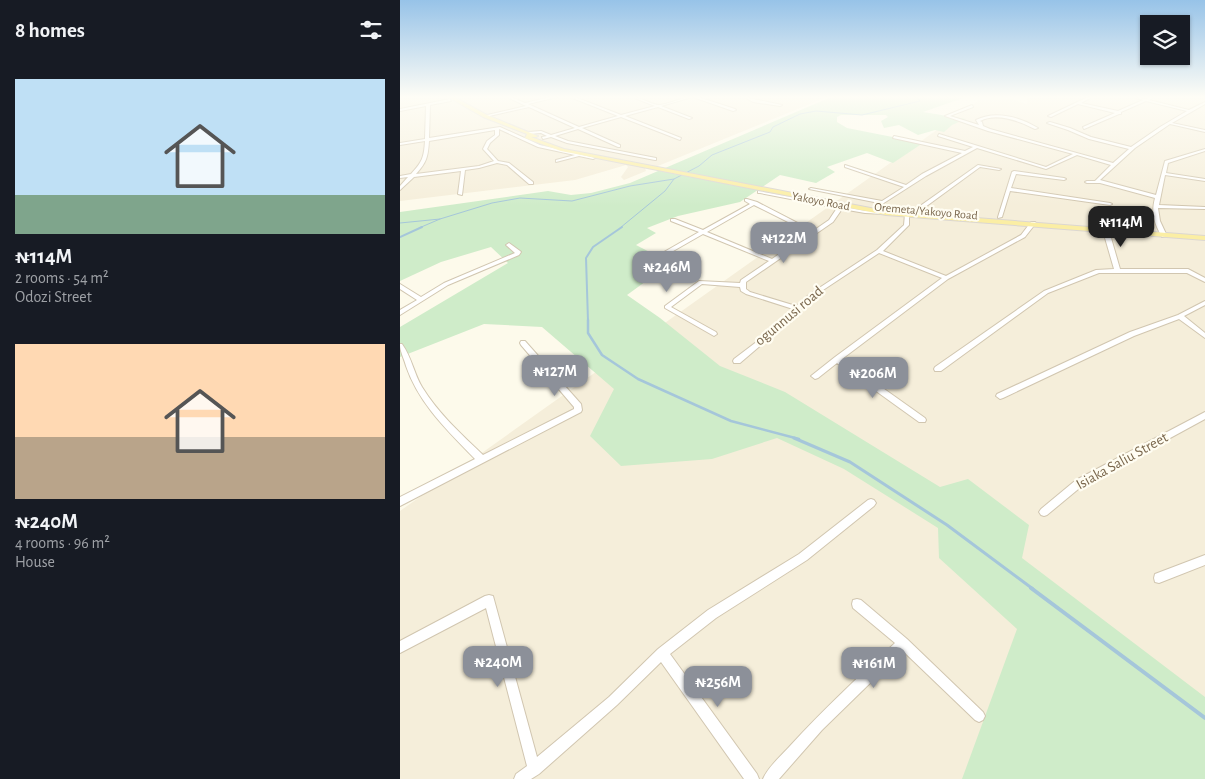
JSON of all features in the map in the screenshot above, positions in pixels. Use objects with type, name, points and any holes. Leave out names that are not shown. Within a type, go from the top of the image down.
[{"type":"main road","points":[[531,133],[542,141]]},
{"type":"main road","name":"Oremeta/Yakoyo Road","points":[[542,141],[817,198],[878,205],[915,212],[1047,220],[1106,231]]},
{"type":"main road","name":"Yakoyo Road","points":[[542,141],[563,150],[817,198],[886,213],[1033,223],[1106,231]]},
{"type":"main road","points":[[1106,231],[1205,238]]},
{"type":"street","points":[[400,189],[413,175],[426,156],[426,133]]},
{"type":"street","points":[[400,144],[471,133]]},
{"type":"street","points":[[497,133],[488,142],[485,149],[498,162]]},
{"type":"street","points":[[508,133],[539,146],[577,156],[593,158]]},
{"type":"street","points":[[544,133],[655,159]]},
{"type":"street","points":[[542,141],[560,133]]},
{"type":"street","points":[[592,133],[619,146]]},
{"type":"street","points":[[665,133],[680,139]]},
{"type":"street","points":[[1002,133],[1113,164]]},
{"type":"street","points":[[1079,133],[1130,148]]},
{"type":"street","points":[[1099,182],[1097,181],[1130,148],[1153,133]]},
{"type":"street","points":[[939,135],[1046,168],[1075,155]]},
{"type":"street","points":[[894,137],[964,152]]},
{"type":"street","points":[[811,189],[878,205],[906,186],[976,147]]},
{"type":"street","points":[[1164,236],[1156,219],[1155,206],[1165,174],[1166,162],[1205,150]]},
{"type":"street","points":[[557,161],[577,156]]},
{"type":"street","points":[[400,177],[463,169],[498,162],[508,164],[531,183]]},
{"type":"street","points":[[846,166],[906,186]]},
{"type":"street","points":[[915,212],[976,168],[987,166],[1000,169]]},
{"type":"street","points":[[460,194],[463,169]]},
{"type":"street","points":[[1000,217],[1013,174],[1016,172],[1064,179]]},
{"type":"street","points":[[1165,174],[1205,180]]},
{"type":"street","points":[[1087,182],[1099,182],[1158,197]]},
{"type":"street","points":[[1009,189],[1110,204]]},
{"type":"street","points":[[760,192],[875,214],[886,213]]},
{"type":"street","points":[[747,200],[813,233]]},
{"type":"street","points":[[666,253],[755,204]]},
{"type":"street","points":[[1155,206],[1205,208]]},
{"type":"street","points":[[798,308],[748,293],[743,290],[742,285],[746,278],[831,221],[840,208]]},
{"type":"street","name":"ogunnusi road","points":[[737,361],[812,294],[879,251],[906,224],[907,215]]},
{"type":"street","points":[[673,220],[772,260]]},
{"type":"street","points":[[815,376],[946,278],[1023,236],[1033,223]]},
{"type":"street","points":[[1106,231],[1117,270]]},
{"type":"street","points":[[400,313],[446,284],[517,254],[518,252],[509,245]]},
{"type":"street","points":[[879,251],[946,278]]},
{"type":"street","points":[[938,369],[1046,292],[1098,271],[1188,271],[1205,280]]},
{"type":"street","points":[[714,334],[667,307],[701,282],[742,285]]},
{"type":"street","points":[[400,286],[420,299]]},
{"type":"street","points":[[1000,396],[1132,334],[1180,316],[1205,304]]},
{"type":"street","points":[[1180,316],[1205,336]]},
{"type":"street","points":[[400,502],[578,410],[578,406],[523,343]]},
{"type":"street","points":[[400,346],[405,352],[419,388],[448,426],[481,459]]},
{"type":"street","points":[[837,359],[922,420]]},
{"type":"street","name":"Isiaka Saliu Street","points":[[1044,512],[1079,483],[1205,415]]},
{"type":"street","points":[[522,779],[613,701],[662,653],[712,614],[803,557],[871,503]]},
{"type":"street","points":[[1160,578],[1204,562]]},
{"type":"street","points":[[400,647],[489,600],[534,769]]},
{"type":"street","points":[[857,604],[903,643],[979,716]]},
{"type":"street","points":[[770,779],[840,702],[903,643]]},
{"type":"street","points":[[662,653],[752,779]]},
{"type":"shaded area","points":[[400,133],[738,133],[653,168],[645,168],[646,171],[624,180],[621,177],[628,167],[626,165],[575,180],[400,201]]},
{"type":"shaded area","points":[[932,133],[1205,133],[1205,779],[400,779],[400,511]]},
{"type":"green space","points":[[746,133],[874,133],[923,143],[893,163],[867,153],[827,167],[835,172],[816,183],[780,175],[740,202],[678,216],[647,228],[656,233],[636,245],[671,263],[627,295],[660,318],[720,366],[785,392],[940,487],[968,479],[1029,525],[1022,558],[1205,697],[1205,779],[962,779],[1017,629],[939,558],[938,528],[844,469],[777,438],[712,459],[621,466],[590,436],[614,389],[542,327],[484,324],[400,357],[400,327],[508,263],[491,247],[441,262],[400,281],[400,212],[548,191],[571,195],[591,193],[630,183]]},
{"type":"waterway","points":[[674,179],[699,166],[712,155],[767,133]]},
{"type":"waterway","points":[[440,219],[492,203],[520,198],[572,201],[630,186],[674,179]]},
{"type":"waterway","points":[[620,228],[665,191],[674,179]]},
{"type":"waterway","points":[[400,223],[440,219]]},
{"type":"waterway","points":[[419,228],[440,219]]},
{"type":"waterway","points":[[400,237],[422,227]]},
{"type":"waterway","points":[[588,321],[586,258],[593,247],[622,227]]},
{"type":"waterway","points":[[588,321],[588,333],[602,355],[638,379],[731,421],[799,439]]},
{"type":"waterway","points":[[794,438],[850,462],[947,525],[1033,589]]},
{"type":"waterway","points":[[1031,588],[1205,718]]}]
